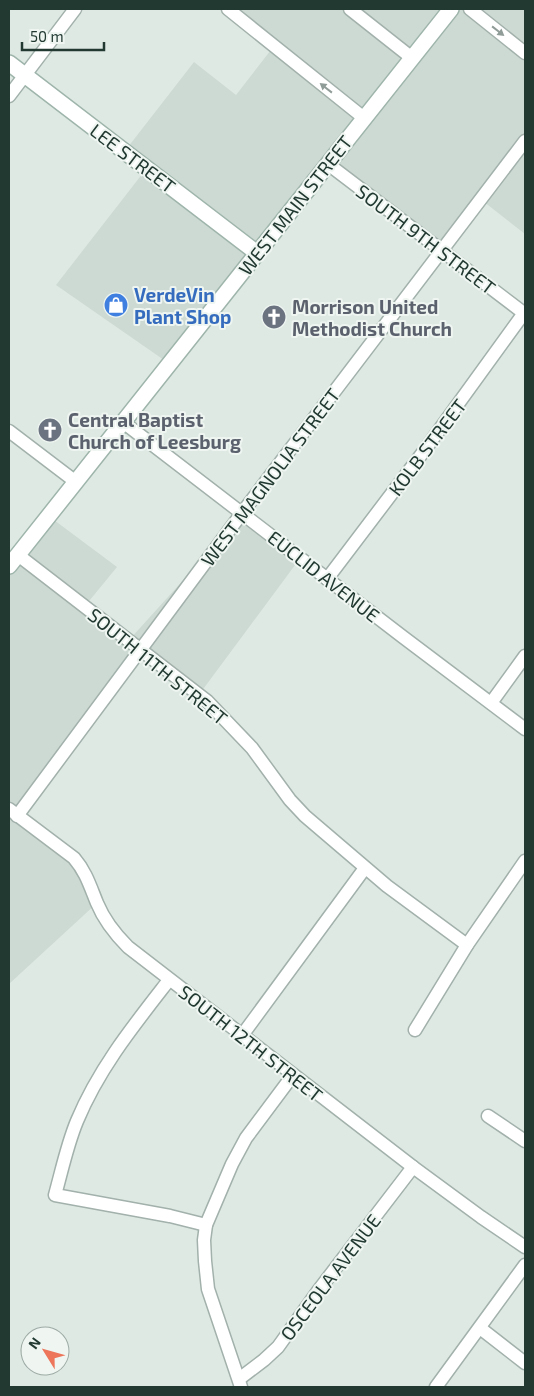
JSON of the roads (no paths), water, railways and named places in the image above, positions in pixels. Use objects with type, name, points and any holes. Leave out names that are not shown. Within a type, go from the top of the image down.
[{"type":"main road","name":"WEST MAIN STREET","points":[[13,560],[451,9]]},
{"type":"main road","name":"LEE STREET","points":[[9,63],[257,253]]},
{"type":"street","points":[[9,96],[76,9]]},
{"type":"street","points":[[228,9],[364,118]]},
{"type":"street","points":[[350,9],[412,58]]},
{"type":"street","points":[[470,9],[525,53]]},
{"type":"street","name":"WEST MAGNOLIA STREET","points":[[13,812],[140,650],[441,250],[523,147]]},
{"type":"street","name":"SOUTH 9TH STREET","points":[[328,164],[525,313]]},
{"type":"street","name":"KOLB STREET","points":[[327,579],[525,313]]},
{"type":"street","name":"EUCLID AVENUE","points":[[123,422],[525,729]]},
{"type":"street","points":[[9,431],[76,482]]},
{"type":"street","name":"SOUTH 11TH STREET","points":[[13,560],[140,650],[207,701],[252,748],[290,800],[305,816],[365,868],[467,945]]},
{"type":"street","points":[[491,703],[525,656]]},
{"type":"street","name":"SOUTH 12TH STREET","points":[[13,812],[74,858],[88,878],[98,904],[116,935],[169,980],[243,1034],[293,1075],[481,1217],[525,1247]]},
{"type":"street","points":[[415,1030],[467,945],[525,862]]},
{"type":"street","points":[[243,1034],[365,868]]},
{"type":"street","points":[[169,980],[116,1049],[87,1099],[69,1145],[55,1195],[170,1216],[206,1225]]},
{"type":"street","points":[[240,1383],[208,1289],[204,1261],[206,1225],[232,1164],[246,1138],[293,1075]]},
{"type":"street","points":[[488,1116],[525,1141]]},
{"type":"street","name":"OSCEOLA AVENUE","points":[[240,1383],[278,1347],[318,1291],[414,1167]]},
{"type":"street","points":[[436,1387],[525,1265]]},
{"type":"street","points":[[480,1328],[525,1363]]},
{"type":"place","name":"VerdeVin Plant Shop","points":[[116,305]]},
{"type":"place","name":"Morrison United Methodist Church","points":[[274,317]]},
{"type":"place","name":"Central Baptist Church of Leesburg","points":[[50,430]]}]
